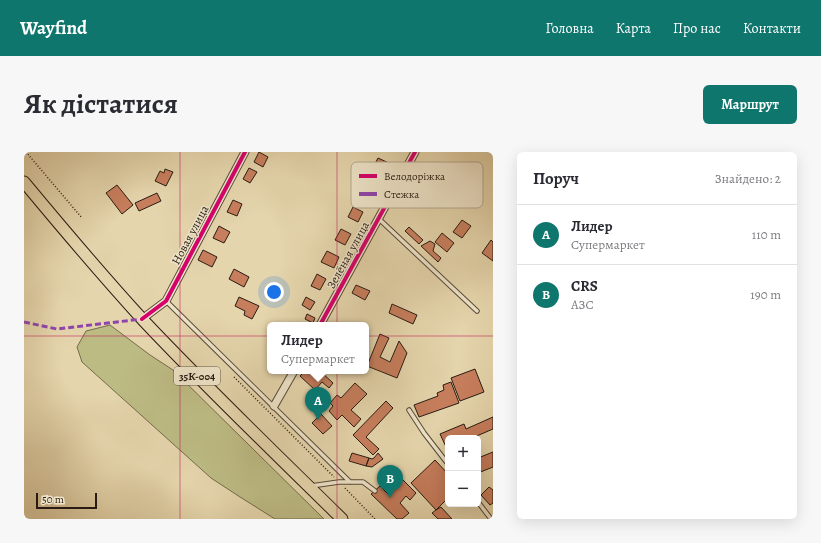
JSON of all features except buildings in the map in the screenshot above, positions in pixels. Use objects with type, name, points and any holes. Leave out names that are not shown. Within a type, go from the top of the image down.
[{"type":"main road","name":"35К-004","points":[[24,182],[142,319],[216,396],[342,519]]},
{"type":"street","name":"Новая улица","points":[[142,319],[166,301],[245,152]]},
{"type":"street","name":"Зелёная улица","points":[[410,162],[415,152]]},
{"type":"street","name":"Зелёная улица","points":[[322,322],[385,208]]},
{"type":"street","points":[[274,406],[292,374]]},
{"type":"lane","points":[[379,219],[477,311]]},
{"type":"lane","points":[[166,301],[350,482]]},
{"type":"lane","points":[[409,410],[424,433],[445,460]]},
{"type":"lane","points":[[308,486],[363,482],[375,491]]},
{"type":"lane","points":[[481,506],[491,519]]},
{"type":"path","points":[[26,152],[82,218]]},
{"type":"path","points":[[234,378],[336,479]]},
{"type":"path","points":[[342,485],[375,519]]},
{"type":"shaded area","points":[[110,325],[173,370],[324,519],[275,519],[240,497],[211,478],[82,362],[77,347],[86,331]]},
{"type":"marked path","points":[[24,322],[57,329],[142,319]]},
{"type":"cycle path","points":[[142,319],[166,301],[245,152]]},
{"type":"cycle path","points":[[410,162],[415,152]]},
{"type":"cycle path","points":[[322,322],[384,208]]},
{"type":"place","name":"Лидер","points":[[318,420]]},
{"type":"place","name":"CRS","points":[[390,498]]}]
